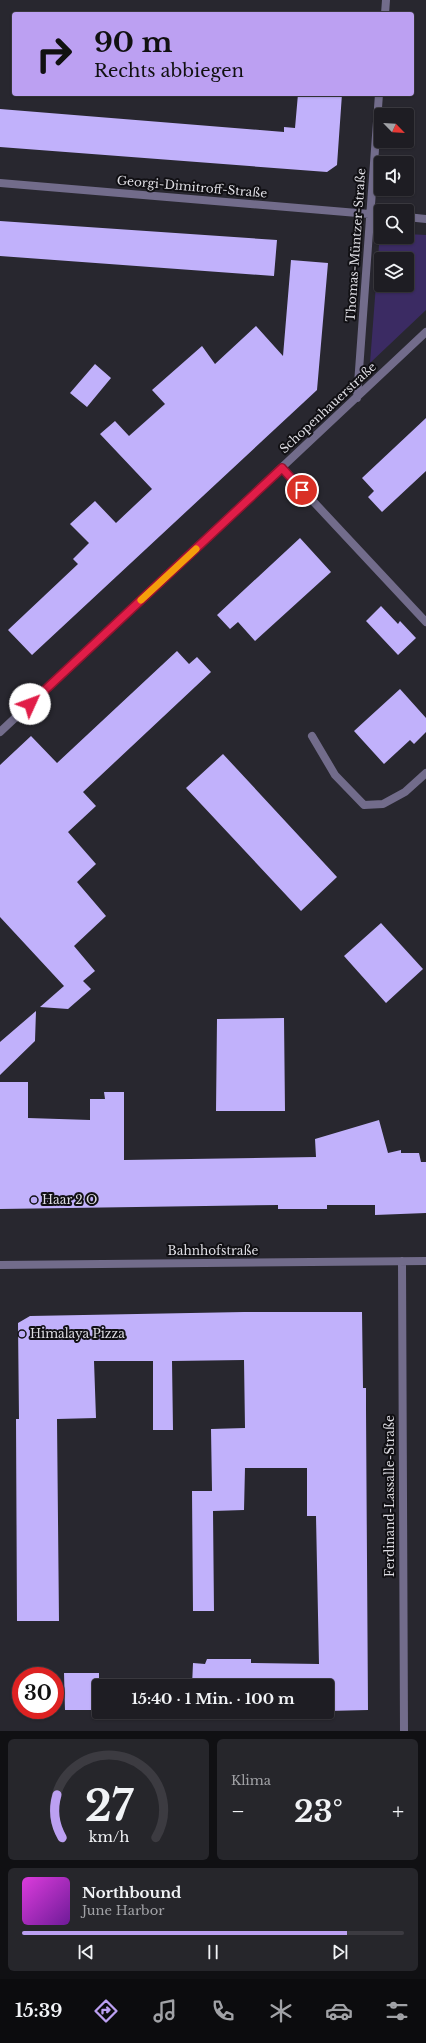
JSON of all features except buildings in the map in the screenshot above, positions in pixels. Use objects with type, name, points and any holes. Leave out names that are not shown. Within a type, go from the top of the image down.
[{"type":"street","points":[[385,12],[386,0]]},
{"type":"street","name":"Thomas-Müntzer-Straße","points":[[357,398],[379,96]]},
{"type":"street","name":"Georgi-Dimitroff-Straße","points":[[0,183],[374,214]]},
{"type":"street","points":[[414,218],[426,219]]},
{"type":"street","name":"Schopenhauerstraße","points":[[0,732],[426,332]]},
{"type":"street","points":[[282,468],[426,622]]},
{"type":"street","points":[[312,736],[335,776],[364,805],[383,804],[406,792],[426,773]]},
{"type":"street","name":"Ferdinand-Lassalle-Straße","points":[[402,1261],[404,1731]]},
{"type":"street","name":"Bahnhofstraße","points":[[0,1265],[426,1261]]},
{"type":"shaded area","points":[[414,234],[426,235],[426,310],[370,363],[375,292],[414,292],[414,252],[378,252],[379,244],[414,244]]},
{"type":"slow traffic","points":[[141,600],[196,549]]},
{"type":"place","name":"Haar 2 O","points":[[34,1200]]},
{"type":"place","name":"Himalaya Pizza","points":[[22,1334]]},
{"type":"route","points":[[30,704],[282,468],[302,490]]}]
